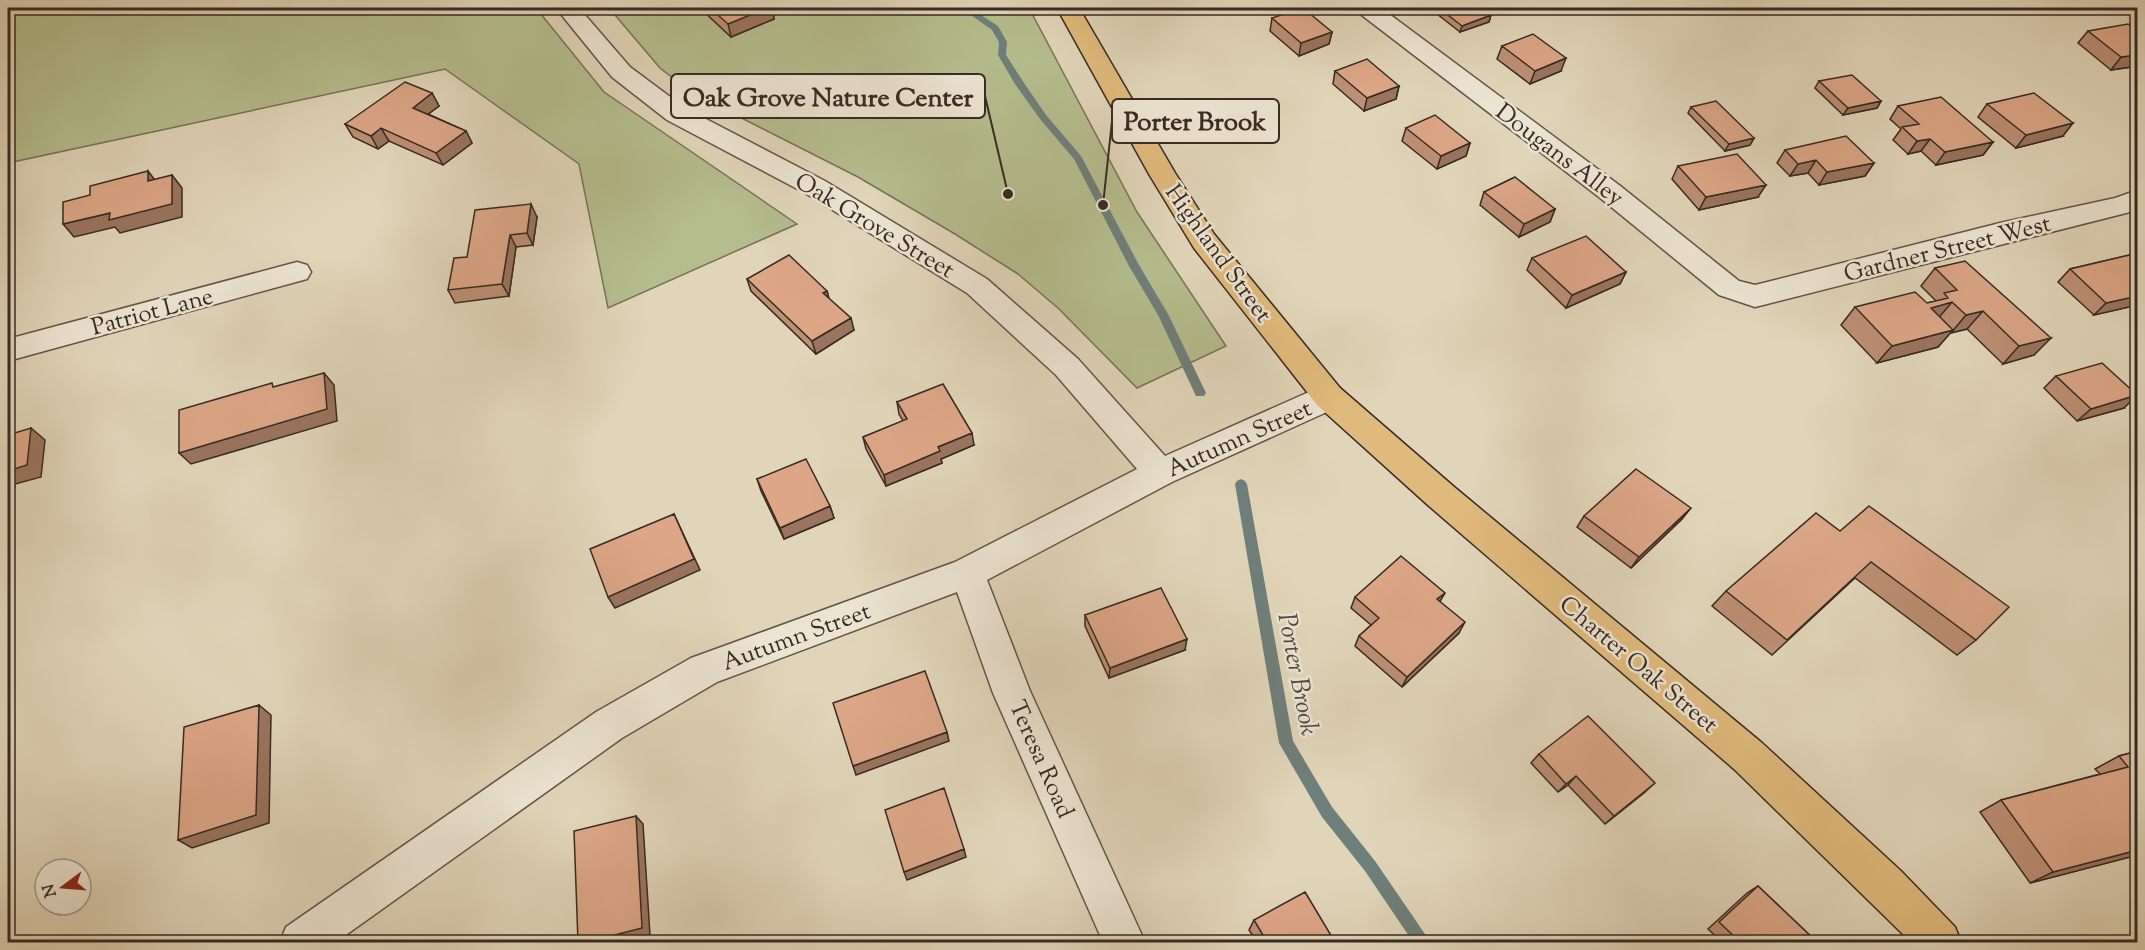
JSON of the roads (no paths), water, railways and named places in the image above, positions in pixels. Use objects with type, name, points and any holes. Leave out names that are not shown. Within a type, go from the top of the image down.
[{"type":"main road","name":"Highland Street","points":[[1068,8],[1162,174],[1204,241],[1329,397]]},
{"type":"main road","name":"Charter Oak Street","points":[[1329,397],[1449,503],[1748,756],[1886,886],[1940,942]]},
{"type":"street","name":"Oak Grove Street","points":[[567,8],[621,72],[676,114],[815,188],[977,286],[1067,367],[1160,473]]},
{"type":"street","name":"Dougans Alley","points":[[1367,8],[1609,191],[1729,288],[1755,296]]},
{"type":"street","name":"Gardner Street West","points":[[1755,296],[2000,233],[2122,206],[2138,199]]},
{"type":"street","name":"Patriot Lane","points":[[8,350],[297,272]]},
{"type":"street","name":"Autumn Street","points":[[301,942],[609,725],[704,670],[967,573],[1160,473],[1329,397]]},
{"type":"street","name":"Teresa Road","points":[[967,573],[1012,693],[1124,942]]},
{"type":"waterway","name":"Porter Brook","points":[[965,8],[995,28],[1003,42],[1002,55],[1020,84],[1043,117],[1078,158],[1134,266],[1163,314],[1200,393]]},
{"type":"waterway","name":"Porter Brook","points":[[1241,484],[1286,743],[1327,812],[1370,866],[1422,942]]},
{"type":"place","name":"Oak Grove Nature Center","points":[[1008,194]]},
{"type":"place","name":"Porter Brook","points":[[1103,205]]}]
